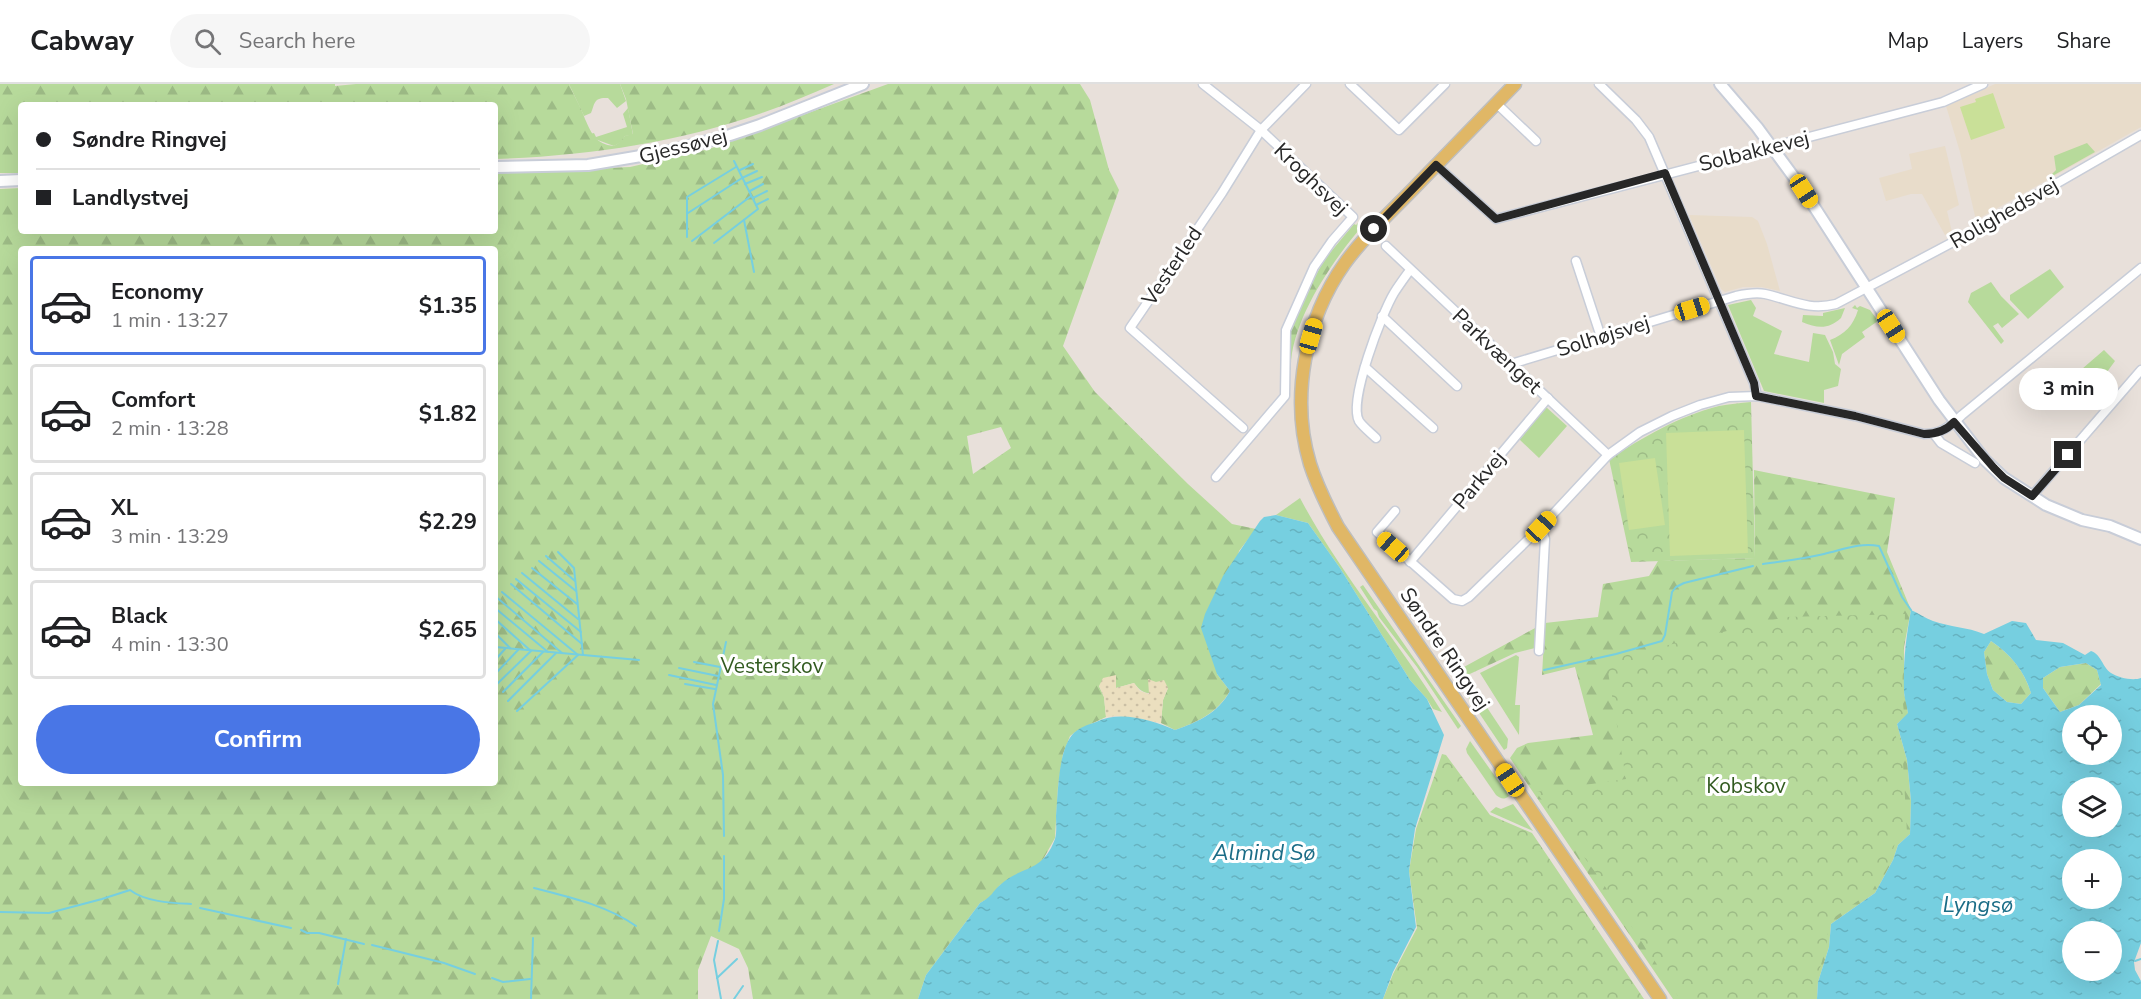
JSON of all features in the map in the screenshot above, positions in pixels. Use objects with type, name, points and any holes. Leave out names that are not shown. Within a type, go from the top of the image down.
[{"type":"main road","name":"Søndre Ringvej","points":[[1515,84],[1374,229],[1345,263],[1320,309],[1307,350],[1301,408],[1310,463],[1320,493],[1338,526],[1660,999]]},
{"type":"street","name":"Gjessøvej","points":[[498,167],[588,165],[670,151],[760,125],[863,84]]},
{"type":"street","name":"Kroghsvej","points":[[1203,84],[1261,130],[1353,217],[1314,267],[1286,330],[1285,396],[1216,477]]},
{"type":"street","name":"Vesterled","points":[[1243,428],[1130,328],[1261,130],[1306,84]]},
{"type":"street","points":[[1350,84],[1399,130],[1445,84]]},
{"type":"street","points":[[1599,84],[1636,120],[1649,137],[1754,383],[1756,396]]},
{"type":"street","points":[[1720,84],[1772,146],[1804,191],[1954,422],[1994,468],[2004,478],[2046,505],[2082,520],[2110,526],[2141,539]]},
{"type":"street","name":"Solbakkevej","points":[[1436,165],[1496,219],[1943,102],[1983,84]]},
{"type":"street","points":[[1496,103],[1536,141]]},
{"type":"street","name":"Rolighedsvej","points":[[1868,289],[2141,135]]},
{"type":"street","points":[[0,181],[18,180]]},
{"type":"street","name":"Parkvænget","points":[[1386,246],[1608,455]]},
{"type":"street","points":[[1576,261],[1601,337]]},
{"type":"street","points":[[1395,511],[1377,532],[1453,599],[1462,601],[1469,597],[1541,527],[1608,455],[1640,432],[1671,416],[1730,397],[1756,396],[1855,416],[1924,434],[1934,434],[1954,422],[2141,268]]},
{"type":"street","points":[[1376,438],[1359,421],[1357,402],[1359,386],[1382,316],[1410,270]]},
{"type":"street","name":"Solhøjsvej","points":[[1511,364],[1736,296],[1763,293],[1798,304],[1823,308],[1849,299],[1868,289]]},
{"type":"street","points":[[1382,316],[1456,386]]},
{"type":"street","points":[[1365,367],[1433,428]]},
{"type":"street","points":[[2032,496],[2141,370]]},
{"type":"street","name":"Parkvej","points":[[1410,562],[1548,398]]},
{"type":"street","points":[[1934,434],[1941,443],[1975,463]]},
{"type":"street","points":[[1539,651],[1545,539],[1541,527]]},
{"type":"shaded area","points":[[1995,84],[2141,84],[2141,127],[1978,219],[1975,216],[1960,152],[1946,106]]},
{"type":"shaded area","points":[[1945,146],[1959,205],[1947,211],[1952,232],[1945,235],[1922,194],[1911,194],[1886,201],[1879,178],[1912,169],[1909,154]]},
{"type":"shaded area","points":[[1689,215],[1752,217],[1758,221],[1780,291],[1762,287],[1743,287],[1725,292],[1721,289]]},
{"type":"green space","points":[[0,84],[335,84],[335,86],[356,84],[569,84],[592,134],[598,141],[614,146],[625,136],[633,134],[626,99],[620,84],[834,84],[762,113],[664,140],[563,155],[498,159],[498,102],[18,102],[18,173],[0,173]]},
{"type":"green space","points":[[569,84],[620,84],[626,101],[617,108],[608,98],[600,99],[595,102],[591,113],[584,116]]},
{"type":"green space","name":"Vesterskov","points":[[888,84],[1080,84],[1090,100],[1109,170],[1119,190],[1063,346],[1095,392],[1188,484],[1232,524],[1256,529],[1239,551],[1217,674],[1230,691],[1225,699],[1206,716],[1175,730],[1161,723],[1163,700],[1168,688],[1149,693],[1142,691],[1134,683],[1116,688],[1099,686],[1104,697],[1106,717],[1070,736],[1063,754],[1058,786],[1055,838],[1041,863],[1000,885],[991,897],[980,903],[926,975],[918,999],[753,999],[748,968],[739,949],[711,936],[698,970],[698,999],[0,999],[0,189],[18,188],[18,234],[498,234],[498,173],[630,167],[709,149]],"holes":[[[1001,427],[1011,448],[973,474],[967,436]]]},
{"type":"green space","points":[[1993,93],[2005,128],[1971,140],[1960,107]]},
{"type":"green space","points":[[628,108],[633,135],[625,136],[614,146],[595,139],[590,134],[594,133],[596,137],[627,127],[623,114]]},
{"type":"green space","points":[[2087,143],[2095,152],[2047,179],[2056,170],[2054,156]]},
{"type":"green space","points":[[1361,220],[1365,223],[1327,272],[1305,312],[1292,352],[1291,370],[1288,370],[1288,339],[1300,305],[1324,260],[1354,224],[1356,225]]},
{"type":"green space","points":[[2050,269],[2064,287],[2028,319],[2010,300],[2010,295]]},
{"type":"green space","points":[[1991,282],[2019,314],[2002,328],[1998,323],[1993,326],[2004,341],[2001,344],[1968,302],[1971,293]]},
{"type":"green space","points":[[1751,300],[1756,308],[1753,316],[1782,331],[1774,354],[1809,362],[1813,333],[1825,335],[1833,352],[1835,364],[1841,369],[1838,386],[1824,390],[1824,403],[1764,391],[1728,305]]},
{"type":"green space","points":[[1855,305],[1857,308],[1860,306],[1870,310],[1878,321],[1862,332],[1865,337],[1842,354],[1839,365],[1830,340],[1844,332],[1854,321],[1858,310],[1852,308]]},
{"type":"green space","points":[[1845,308],[1841,318],[1832,325],[1818,327],[1802,322],[1803,315],[1823,316],[1823,313]]},
{"type":"green space","points":[[2104,350],[2115,361],[2107,372],[2108,375],[2096,385],[2102,392],[2100,395],[2075,375]]},
{"type":"green space","points":[[1751,402],[1755,558],[1631,562],[1609,459],[1649,435],[1690,415],[1719,406]]},
{"type":"green space","points":[[1546,407],[1567,426],[1539,458],[1519,439]]},
{"type":"green space","points":[[1744,430],[1748,553],[1670,556],[1666,433]]},
{"type":"green space","points":[[1655,458],[1665,525],[1629,530],[1619,463]]},
{"type":"green space","name":"Kobskov","points":[[1754,470],[1895,498],[1887,552],[1911,610],[1904,647],[1904,694],[1908,714],[1897,724],[1907,760],[1911,801],[1910,834],[1898,845],[1893,860],[1875,893],[1831,924],[1829,947],[1818,982],[1817,999],[1673,999],[1510,758],[1517,748],[1528,743],[1593,735],[1575,667],[1542,675],[1545,623],[1598,617],[1603,584],[1649,576],[1658,561],[1755,558]]},
{"type":"green space","points":[[1300,498],[1333,553],[1442,712],[1433,709],[1410,680],[1340,568],[1308,523],[1276,515]]},
{"type":"green space","points":[[1363,585],[1461,726],[1458,729],[1417,667],[1379,617],[1360,587]]},
{"type":"green space","name":"Kobskov","points":[[1905,614],[1902,694],[1904,713],[1893,726],[1903,762],[1907,833],[1895,843],[1890,859],[1872,891],[1829,921],[1826,948],[1813,999],[1680,999],[1598,876],[1536,792],[1626,779],[1606,660],[1785,617]]},
{"type":"green space","points":[[1537,627],[1535,648],[1515,653],[1459,679],[1453,673]]},
{"type":"green space","points":[[1991,641],[2010,657],[2024,677],[2031,693],[2021,704],[2007,702],[1993,690],[1987,674],[1984,652]]},
{"type":"green space","points":[[1516,655],[1519,657],[1515,705],[1520,705],[1519,735],[1480,673]]},
{"type":"green space","points":[[2086,663],[2097,670],[2101,684],[2079,705],[2062,705],[2060,712],[2043,688],[2043,678],[2060,667]]},
{"type":"green space","points":[[1461,686],[1474,688],[1508,739],[1507,748],[1504,750]]},
{"type":"green space","points":[[1470,741],[1509,796],[1502,798],[1496,795],[1467,753],[1466,749]]},
{"type":"green space","points":[[1442,754],[1446,755],[1490,815],[1532,833],[1644,999],[1383,999],[1417,928],[1409,871],[1416,829]]},
{"type":"green space","points":[[1513,804],[1533,831],[1490,812],[1496,807],[1501,809]]},
{"type":"sand","points":[[1116,675],[1116,688],[1134,683],[1140,691],[1149,694],[1148,679],[1156,682],[1164,680],[1168,688],[1163,700],[1161,723],[1116,716],[1106,717],[1104,697],[1099,686],[1103,678]]},
{"type":"water","name":"Almind Sø","points":[[1276,515],[1308,523],[1340,568],[1410,680],[1427,699],[1444,735],[1415,829],[1409,871],[1416,927],[1393,972],[1383,999],[918,999],[926,975],[980,903],[1008,879],[1037,864],[1050,850],[1056,833],[1061,762],[1067,742],[1074,733],[1089,724],[1115,717],[1146,720],[1175,730],[1207,716],[1225,699],[1230,691],[1217,674],[1201,628],[1223,576],[1260,521],[1264,517]]},
{"type":"water","name":"Lyngsø","points":[[1911,610],[1933,621],[1984,634],[2012,621],[2026,623],[2036,640],[2063,643],[2085,655],[2091,651],[2095,653],[2114,675],[2130,679],[2141,678],[2141,943],[2134,962],[2135,970],[2141,981],[2141,999],[1817,999],[1818,982],[1829,947],[1831,924],[1875,893],[1893,860],[1898,845],[1910,834],[1911,801],[1907,760],[1897,724],[1908,713],[1904,696],[1905,650]],"holes":[[[1991,641],[2005,652],[2021,670],[2031,693],[2021,704],[2007,702],[1993,690],[1987,674],[1984,652]]]},
{"type":"waterway","points":[[714,243],[758,209],[734,161]]},
{"type":"waterway","points":[[740,170],[753,164]]},
{"type":"waterway","points":[[687,237],[687,197],[736,167]]},
{"type":"waterway","points":[[688,213],[742,178],[757,171]]},
{"type":"waterway","points":[[745,184],[762,177]]},
{"type":"waterway","points":[[750,191],[763,184]]},
{"type":"waterway","points":[[753,198],[767,191]]},
{"type":"waterway","points":[[692,241],[751,196]]},
{"type":"waterway","points":[[756,205],[768,199]]},
{"type":"waterway","points":[[744,220],[754,272]]},
{"type":"waterway","points":[[1763,564],[1858,546],[1879,546],[1902,597],[1911,610]]},
{"type":"waterway","points":[[558,552],[574,568],[583,655]]},
{"type":"waterway","points":[[546,556],[575,581]]},
{"type":"waterway","points":[[539,561],[576,591]]},
{"type":"waterway","points":[[1544,670],[1662,641],[1672,592],[1676,587],[1753,566]]},
{"type":"waterway","points":[[532,568],[577,604]]},
{"type":"waterway","points":[[522,573],[578,619]]},
{"type":"waterway","points":[[516,579],[581,632]]},
{"type":"waterway","points":[[511,584],[582,644]]},
{"type":"waterway","points":[[502,592],[578,655],[517,711]]},
{"type":"waterway","points":[[498,599],[562,653]]},
{"type":"waterway","points":[[498,610],[548,652]]},
{"type":"waterway","points":[[498,622],[531,651],[498,683]]},
{"type":"waterway","points":[[498,636],[510,648]]},
{"type":"waterway","points":[[724,836],[723,775],[713,704],[726,642]]},
{"type":"waterway","points":[[498,647],[639,660]]},
{"type":"waterway","points":[[498,657],[505,649]]},
{"type":"waterway","points":[[498,671],[518,650]]},
{"type":"waterway","points":[[503,692],[543,652]]},
{"type":"waterway","points":[[508,701],[556,653]]},
{"type":"waterway","points":[[694,662],[720,667]]},
{"type":"waterway","points":[[679,668],[718,676]]},
{"type":"waterway","points":[[669,675],[716,685]]},
{"type":"waterway","points":[[685,684],[715,689]]},
{"type":"waterway","points":[[719,931],[724,899],[724,856]]},
{"type":"waterway","points":[[534,888],[600,907],[636,926]]},
{"type":"waterway","points":[[0,912],[49,913],[130,890],[151,899],[191,904]]},
{"type":"waterway","points":[[200,908],[291,928]]},
{"type":"waterway","points":[[301,930],[364,944]]},
{"type":"waterway","points":[[531,999],[533,938]]},
{"type":"waterway","points":[[338,984],[346,939]]},
{"type":"waterway","points":[[718,941],[714,960],[721,999]]},
{"type":"waterway","points":[[372,945],[444,963],[475,974]]},
{"type":"waterway","points":[[717,978],[737,959]]},
{"type":"waterway","points":[[2135,961],[2141,959]]},
{"type":"waterway","points":[[492,978],[503,982],[530,979]]},
{"type":"waterway","points":[[734,999],[743,986]]},
{"type":"route","points":[[1374,229],[1436,165],[1496,219],[1665,173],[1754,383],[1756,396],[1855,416],[1924,434],[1934,434],[1950,427],[1954,422],[1984,459],[2004,478],[2032,496],[2068,455]]}]
